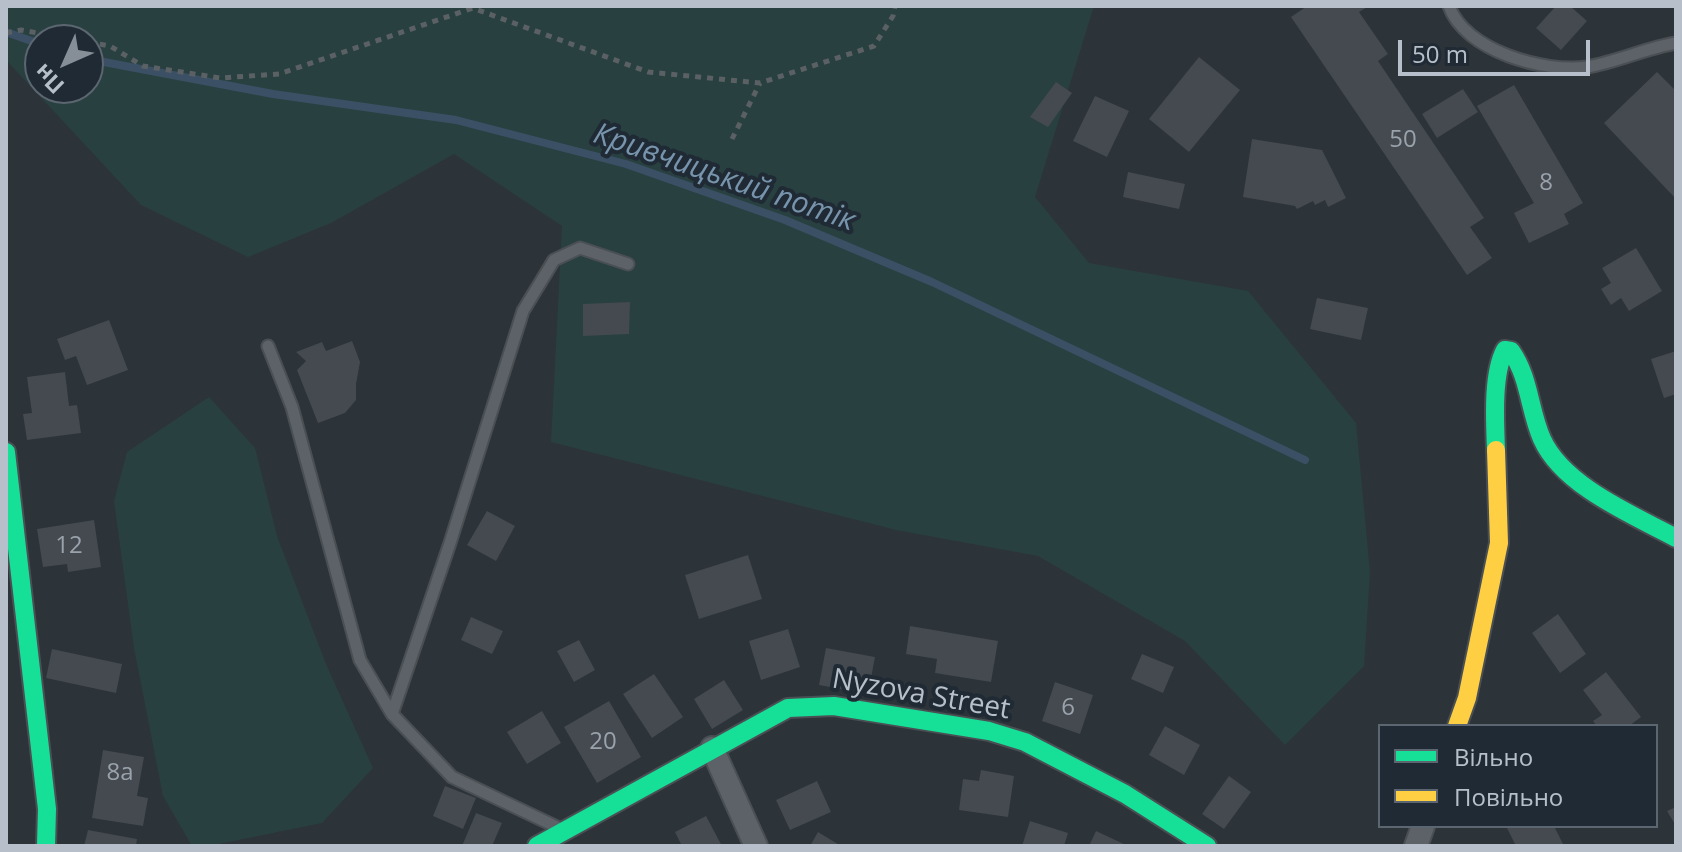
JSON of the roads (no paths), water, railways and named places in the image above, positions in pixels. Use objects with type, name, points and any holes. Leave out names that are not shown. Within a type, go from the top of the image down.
[{"type":"street","points":[[1458,724],[1467,698],[1499,543],[1495,415],[1500,359],[1505,350],[1515,355],[1543,443],[1566,474],[1676,538]]},
{"type":"street","points":[[6,452],[16,611],[47,809],[46,846]]},
{"type":"street","name":"Nyzova Street","points":[[537,846],[788,708],[811,706],[834,706],[989,731],[1025,742],[1125,794],[1207,846]]},
{"type":"street","points":[[712,748],[756,846]]},
{"type":"lane","points":[[1449,6],[1457,21],[1475,38],[1512,57],[1538,65],[1564,68],[1588,66],[1676,43]]},
{"type":"lane","points":[[392,714],[523,311],[554,260],[580,248],[628,264]]},
{"type":"lane","points":[[268,346],[292,407],[360,660],[392,714],[452,777],[564,830]]},
{"type":"waterway","name":"Кривчицький потік","points":[[6,32],[24,38]]},
{"type":"waterway","name":"Кривчицький потік","points":[[104,62],[273,94],[456,120],[626,164],[785,220],[932,282],[1305,460]]}]
